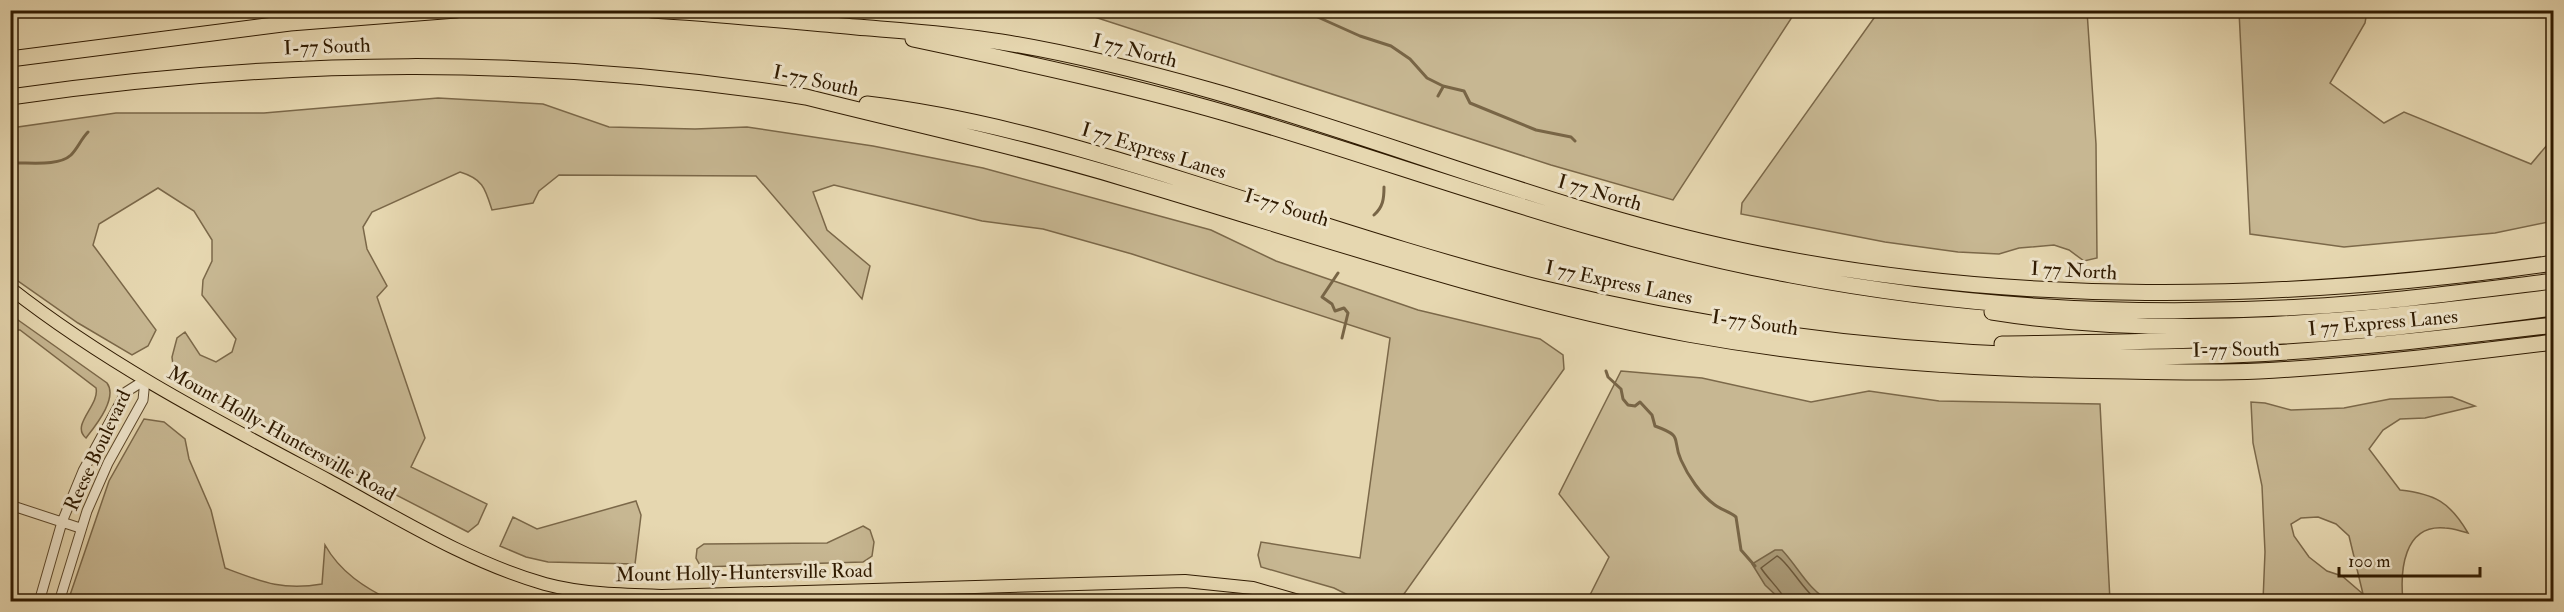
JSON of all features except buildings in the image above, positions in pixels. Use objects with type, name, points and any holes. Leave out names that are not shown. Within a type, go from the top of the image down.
[{"type":"highway","points":[[10,59],[290,23],[456,10]]},
{"type":"highway","name":"I 77 North","points":[[652,10],[753,16],[966,37],[1107,64],[1265,106],[1539,196],[1644,227],[1754,253],[1894,276],[2046,290],[2201,294],[2351,286],[2553,263]]},
{"type":"highway","name":"I 77 Express Lanes","points":[[854,27],[1103,82],[1202,107],[1640,242],[1740,265],[1892,292],[2045,307],[2211,310],[2376,302],[2553,281]]},
{"type":"highway","name":"I-77 South","points":[[10,97],[216,73],[318,67],[422,65],[617,74],[806,97],[1080,165],[1378,257],[1487,288],[1648,325],[1780,348],[1892,361],[1995,368],[2253,371],[2405,360],[2553,342]]},
{"type":"highway","name":"I 77 Express Lanes","points":[[806,97],[934,114],[1034,137],[1134,165],[1442,261],[1590,299],[1741,327],[1894,346],[2047,356],[2212,356],[2403,343],[2553,325]]},
{"type":"highway","points":[[1892,292],[2037,319],[2149,327],[2304,323],[2401,315],[2553,297]]},
{"type":"highway","points":[[1894,346],[2179,341],[2294,336],[2402,327],[2553,308]]},
{"type":"main road","name":"Mount Holly-Huntersville Road","points":[[10,288],[79,338],[145,380],[448,544],[510,572],[568,589],[662,596],[1185,581],[1253,588],[1302,602]]},
{"type":"street","name":"Reese Boulevard","points":[[39,602],[62,522],[87,463],[126,392],[145,380]]},
{"type":"street","name":"Reese Boulevard","points":[[59,602],[81,528],[108,463],[143,400],[145,380]]},
{"type":"street","points":[[10,505],[81,528]]},
{"type":"shaded area","points":[[1076,11],[1796,11],[1673,200],[1551,165]]},
{"type":"shaded area","points":[[1879,11],[2087,11],[2096,144],[2097,258],[2084,261],[2069,250],[2054,245],[2019,248],[1999,254],[1958,252],[1885,242],[1741,214],[1742,203]]},
{"type":"shaded area","points":[[2239,11],[2367,11],[2365,23],[2330,83],[2384,123],[2404,112],[2531,164],[2553,138],[2553,221],[2495,233],[2344,247],[2250,234]]},
{"type":"shaded area","points":[[438,98],[543,104],[609,127],[695,129],[747,127],[873,146],[983,168],[1211,230],[1276,261],[1418,310],[1540,339],[1563,355],[1564,369],[1399,601],[1360,601],[1334,588],[1261,567],[1258,555],[1261,542],[1360,558],[1390,338],[1132,254],[1043,229],[982,221],[834,185],[813,192],[827,230],[870,266],[862,299],[756,176],[559,175],[539,191],[533,203],[492,210],[482,185],[474,178],[460,172],[372,212],[363,227],[367,249],[387,286],[377,297],[425,438],[411,467],[487,504],[478,524],[468,532],[175,381],[172,357],[177,338],[185,332],[200,355],[216,362],[232,352],[236,339],[202,295],[203,280],[212,261],[212,240],[194,211],[158,188],[99,224],[93,245],[156,330],[148,346],[132,355],[78,323],[11,276],[11,128],[116,113],[264,113]]},
{"type":"shaded area","points":[[11,315],[107,383],[110,389],[108,404],[86,438],[81,427],[94,401],[96,388],[20,330],[11,330]]},
{"type":"shaded area","points":[[1621,371],[1702,378],[1811,402],[1869,391],[1939,401],[2100,404],[2110,601],[1587,601],[1609,557],[1559,494]]},
{"type":"shaded area","points":[[2452,397],[2475,406],[2425,418],[2400,419],[2383,430],[2369,449],[2400,490],[2423,494],[2440,501],[2455,514],[2468,533],[2448,528],[2431,529],[2420,534],[2412,542],[2407,552],[2402,577],[2403,601],[2263,601],[2265,552],[2262,486],[2253,443],[2251,402],[2291,410],[2344,408],[2390,399]],"holes":[[[2318,517],[2336,524],[2349,536],[2363,594],[2342,576],[2327,571],[2309,557],[2294,536],[2291,524],[2301,518]]]},
{"type":"shaded area","points":[[144,419],[164,422],[185,439],[189,459],[211,510],[225,568],[284,586],[322,584],[325,545],[338,563],[354,578],[372,591],[392,601],[68,601],[109,481]]},
{"type":"shaded area","points":[[636,501],[641,515],[635,564],[548,562],[526,557],[500,546],[513,517],[537,529]]},
{"type":"shaded area","points":[[863,526],[870,530],[874,542],[872,556],[863,562],[701,567],[696,558],[697,549],[704,544],[827,543]]},
{"type":"water","points":[[1775,550],[1782,550],[1810,585],[1830,601],[1782,601],[1765,585],[1752,564]]},
{"type":"waterway","points":[[1302,10],[1360,36],[1391,46],[1410,59],[1427,78],[1443,86],[1464,91],[1470,103],[1536,130],[1571,137],[1575,141]]},
{"type":"waterway","points":[[1438,96],[1443,87]]},
{"type":"waterway","points":[[10,163],[51,163],[65,159],[71,155],[88,132]]},
{"type":"waterway","points":[[1374,215],[1382,202],[1384,187]]},
{"type":"waterway","points":[[1338,273],[1322,297],[1332,304],[1335,311],[1344,308],[1348,313],[1342,338]]},
{"type":"waterway","points":[[1606,371],[1608,377],[1621,389],[1623,399],[1628,405],[1635,406],[1640,402],[1652,415],[1655,426],[1674,436],[1684,466],[1700,491],[1715,505],[1736,517],[1741,550],[1755,566]]}]
